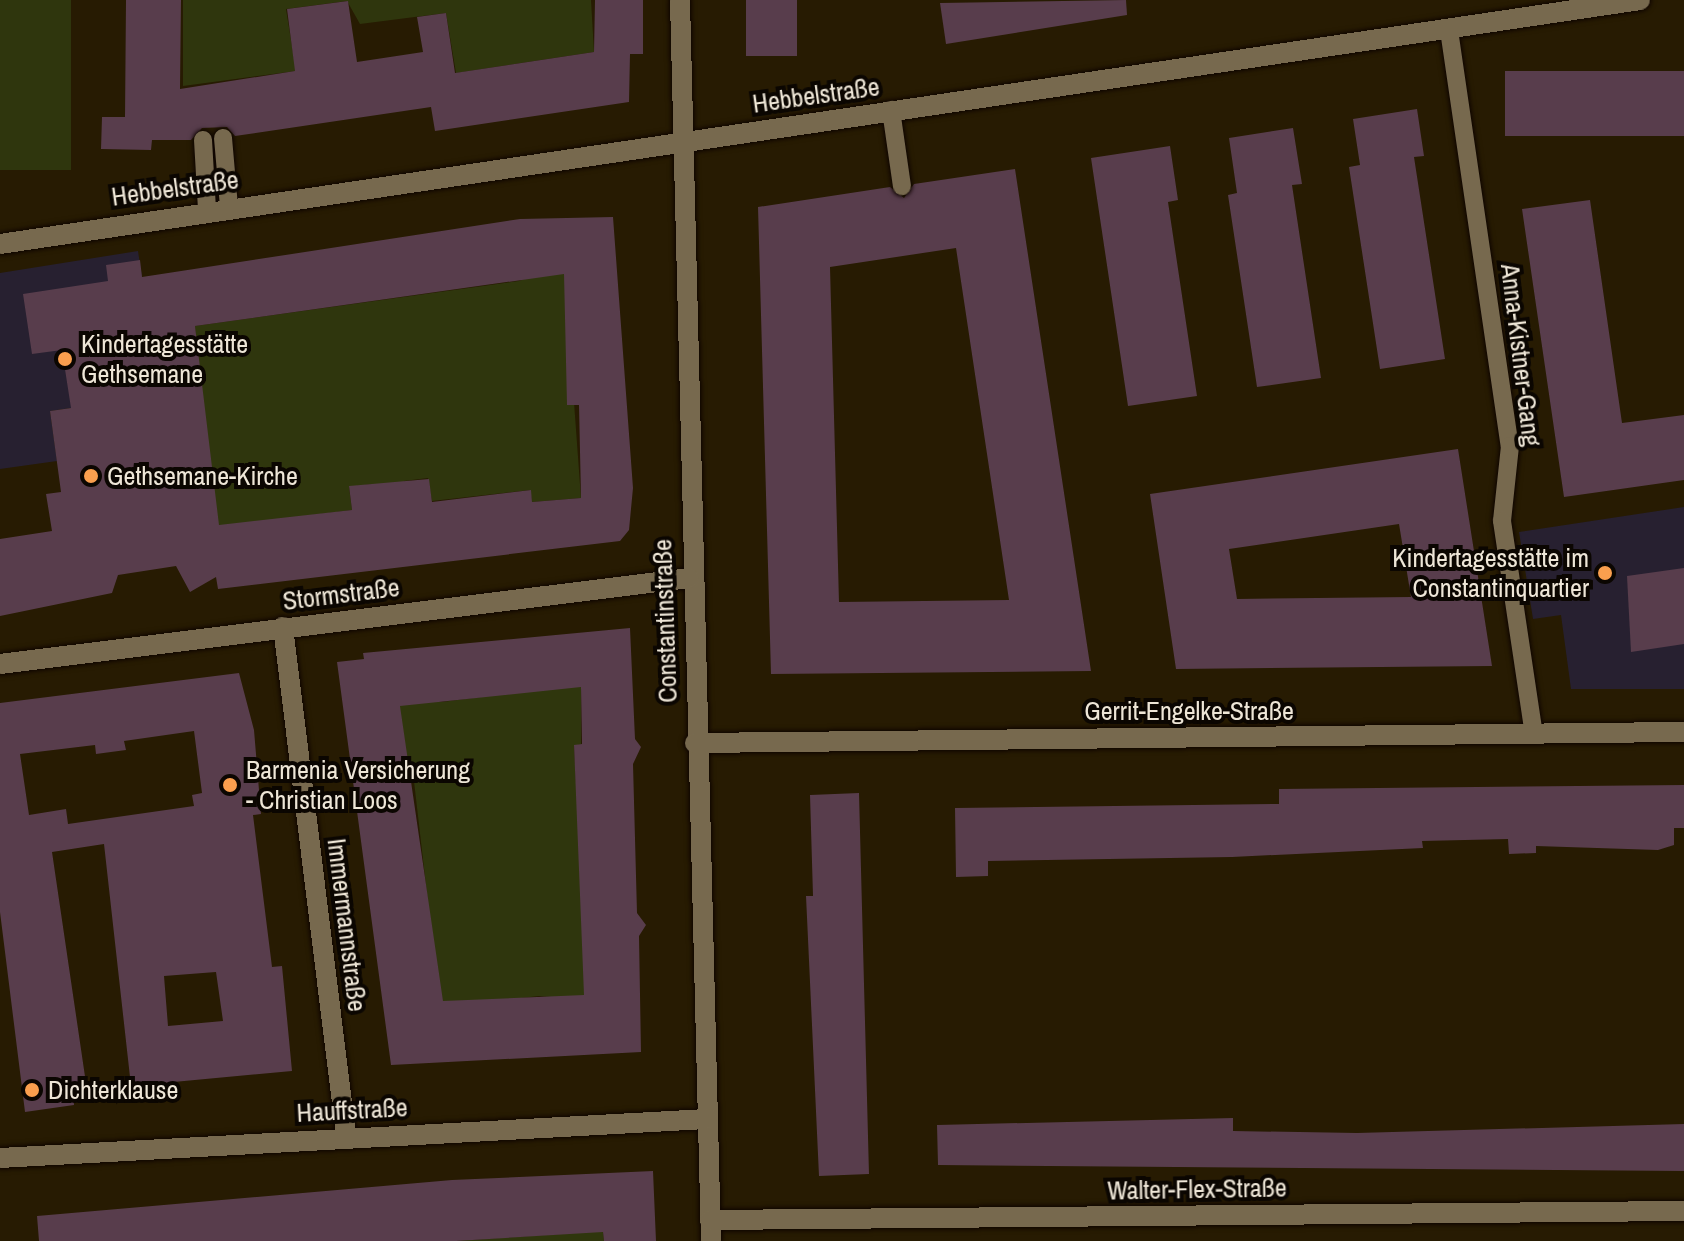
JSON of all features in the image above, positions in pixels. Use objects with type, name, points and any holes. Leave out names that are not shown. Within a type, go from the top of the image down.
[{"type":"street","name":"Constantinstraße","points":[[680,0],[689,578],[711,1241]]},
{"type":"street","name":"Hebbelstraße","points":[[0,244],[207,210],[1640,0]]},
{"type":"street","name":"Stormstraße","points":[[0,664],[689,578]]},
{"type":"street","name":"Immermannstraße","points":[[283,627],[346,1135]]},
{"type":"street","name":"Gerrit-Engelke-Straße","points":[[695,743],[1684,732]]},
{"type":"street","name":"Hauffstraße","points":[[0,1158],[346,1135],[707,1119]]},
{"type":"street","name":"Walter-Flex-Straße","points":[[710,1220],[1684,1211]]},
{"type":"lane","name":"Anna-Kistner-Gang","points":[[1449,30],[1510,446],[1502,521],[1534,735]]},
{"type":"lane","points":[[891,110],[902,186]]},
{"type":"lane","points":[[223,138],[229,207]]},
{"type":"lane","points":[[203,140],[207,210]]},
{"type":"shaded area","name":"Kindertagesstätte Gethsemane","points":[[138,251],[151,336],[98,404],[50,411],[57,461],[0,469],[0,273]]},
{"type":"shaded area","name":"Kindertagesstätte im Constantinquartier","points":[[1684,507],[1684,689],[1571,689],[1561,615],[1533,619],[1519,532]]},
{"type":"green space","points":[[0,0],[71,0],[71,170],[0,170]]},
{"type":"green space","points":[[183,0],[591,0],[594,52],[456,73],[446,13],[360,24],[347,1],[286,9],[296,71],[183,86]]},
{"type":"green space","points":[[564,265],[581,498],[532,502],[530,490],[432,501],[428,478],[404,481],[408,516],[372,484],[349,487],[352,510],[210,528],[195,326],[519,281]]},
{"type":"green space","points":[[581,684],[581,744],[574,746],[588,1000],[539,996],[440,1007],[412,764],[406,764],[398,717],[402,695],[442,702]]},
{"type":"green space","points":[[603,1231],[604,1241],[456,1241]]},
{"type":"building","points":[[126,0],[181,0],[180,89],[295,71],[287,9],[348,1],[357,62],[423,52],[417,17],[446,13],[455,73],[594,52],[595,0],[643,0],[643,54],[630,54],[629,102],[435,131],[431,107],[235,136],[227,127],[202,128],[191,140],[152,140],[151,150],[101,149],[102,117],[125,117]]},
{"type":"building","points":[[746,0],[797,0],[797,56],[746,56]]},
{"type":"building","points":[[1126,0],[1127,15],[946,44],[940,3]]},
{"type":"building","points":[[1505,71],[1684,71],[1684,136],[1505,136]]},
{"type":"building","points":[[1417,109],[1424,156],[1414,157],[1445,359],[1380,369],[1349,167],[1360,165],[1353,119]]},
{"type":"building","points":[[1293,128],[1302,184],[1292,185],[1321,378],[1257,387],[1228,195],[1237,193],[1229,138]]},
{"type":"building","points":[[1170,146],[1178,200],[1168,202],[1197,396],[1128,406],[1091,158]]},
{"type":"building","points":[[1015,169],[1091,671],[771,674],[758,207],[890,187],[904,198],[914,184]],"holes":[[[956,248],[1009,600],[839,602],[830,267]]]},
{"type":"building","points":[[1590,200],[1622,423],[1684,415],[1684,480],[1564,497],[1522,209]]},
{"type":"building","points":[[613,217],[633,488],[629,530],[620,541],[218,589],[216,577],[190,592],[176,566],[118,575],[112,593],[0,616],[0,539],[52,531],[46,494],[61,492],[50,411],[71,408],[62,350],[32,354],[23,294],[108,281],[106,265],[140,260],[142,277],[520,219]],"holes":[[[564,274],[567,405],[579,405],[581,498],[532,502],[531,490],[432,502],[429,479],[349,486],[352,510],[219,525],[195,326]]]},
{"type":"building","points":[[1458,449],[1492,666],[1176,669],[1150,494]],"holes":[[[1399,524],[1411,597],[1237,599],[1229,549]]]},
{"type":"building","points":[[1684,568],[1684,644],[1631,652],[1627,576]]},
{"type":"building","points":[[630,628],[635,739],[641,747],[633,764],[637,913],[646,925],[639,936],[641,1052],[391,1065],[337,662],[364,659],[363,653]],"holes":[[[581,687],[582,744],[574,745],[584,995],[443,1001],[400,706]]]},
{"type":"building","points":[[239,673],[254,730],[261,814],[253,815],[272,967],[282,966],[292,1071],[131,1086],[104,844],[52,852],[87,1090],[73,1092],[74,1105],[25,1112],[0,912],[0,703]],"holes":[[[194,731],[202,793],[192,795],[194,806],[68,824],[66,809],[29,815],[20,754],[95,745],[96,754],[126,750],[124,741]],[[216,972],[223,1021],[168,1026],[164,976]]]},
{"type":"building","points":[[1684,785],[1684,828],[1674,828],[1674,845],[1658,850],[1536,846],[1536,853],[1509,854],[1508,839],[1422,841],[1423,848],[1232,857],[988,861],[988,876],[956,877],[955,808],[1279,804],[1279,789]]},
{"type":"building","points":[[859,793],[869,1174],[819,1176],[806,896],[813,896],[810,795]]},
{"type":"building","points":[[1233,1118],[1233,1131],[1357,1133],[1684,1124],[1684,1171],[938,1165],[937,1125]]},
{"type":"building","points":[[653,1171],[656,1241],[604,1241],[603,1232],[456,1241],[39,1241],[37,1216],[452,1180]]},
{"type":"place","name":"Kindertagesstätte Gethsemane","points":[[65,359]]},
{"type":"place","name":"Gethsemane-Kirche","points":[[91,476]]},
{"type":"place","name":"Kindertagesstätte im Constantinquartier","points":[[1605,573]]},
{"type":"place","name":"Barmenia Versicherung - Christian Loos","points":[[230,785]]},
{"type":"place","name":"Dichterklause","points":[[32,1090]]}]
